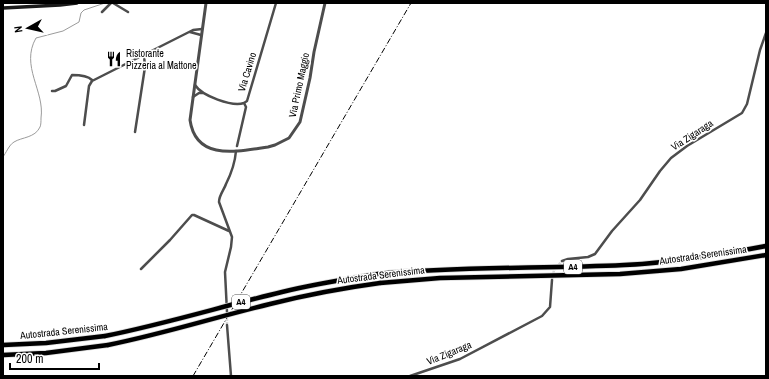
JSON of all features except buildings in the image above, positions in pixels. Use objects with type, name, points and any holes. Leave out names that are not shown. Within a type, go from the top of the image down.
[{"type":"highway","name":"Autostrada Serenissima","points":[[3,345],[46,343],[105,336],[172,321],[282,292],[338,280],[378,274],[433,269],[625,265],[679,260],[766,246]]},
{"type":"highway","name":"Autostrada Serenissima","points":[[3,355],[46,353],[108,345],[144,338],[269,304],[314,294],[380,283],[440,278],[620,274],[681,268],[766,255]]},
{"type":"main road","points":[[3,8],[60,6],[77,3]]},
{"type":"street","points":[[102,12],[112,3],[128,12]]},
{"type":"street","name":"Via Primo Maggio","points":[[206,3],[190,120],[193,131],[202,145],[213,150],[224,152],[268,148],[289,138],[298,126],[304,105],[325,3]]},
{"type":"street","name":"Via Cavino","points":[[237,146],[246,107],[244,103],[247,101],[276,3]]},
{"type":"street","points":[[84,125],[89,86],[92,80],[198,28],[202,29]]},
{"type":"street","points":[[188,33],[193,32],[201,35]]},
{"type":"street","name":"Via Zigaraga","points":[[562,261],[588,257],[595,254],[612,231],[640,200],[671,158],[687,146],[744,111],[766,33]]},
{"type":"street","points":[[135,132],[145,67],[144,55]]},
{"type":"street","points":[[52,91],[66,86],[72,76],[87,77],[91,78],[92,80]]},
{"type":"street","points":[[194,85],[204,93],[226,103],[244,103]]},
{"type":"street","points":[[193,97],[199,93],[204,93]]},
{"type":"street","points":[[227,312],[226,272],[232,237],[219,202],[219,198],[226,186],[233,166],[236,151]]},
{"type":"street","points":[[141,269],[192,215],[230,231]]},
{"type":"street","name":"Via Zigaraga","points":[[410,376],[466,356],[542,316],[550,307],[552,280]]},
{"type":"street","points":[[227,325],[231,376]]},
{"type":"waterway","points":[[3,157],[12,143],[35,133],[38,131],[40,126],[40,98],[31,59],[32,48],[36,38],[63,31],[79,22],[81,13],[84,10],[105,3]]},
{"type":"tunnel","points":[[552,280],[554,270],[562,261]]},
{"type":"tunnel","points":[[227,315],[227,325]]},
{"type":"railway","points":[[193,376],[411,3]]},
{"type":"place","name":"Ristorante Pizzeria al Mattone","points":[[114,59]]}]
